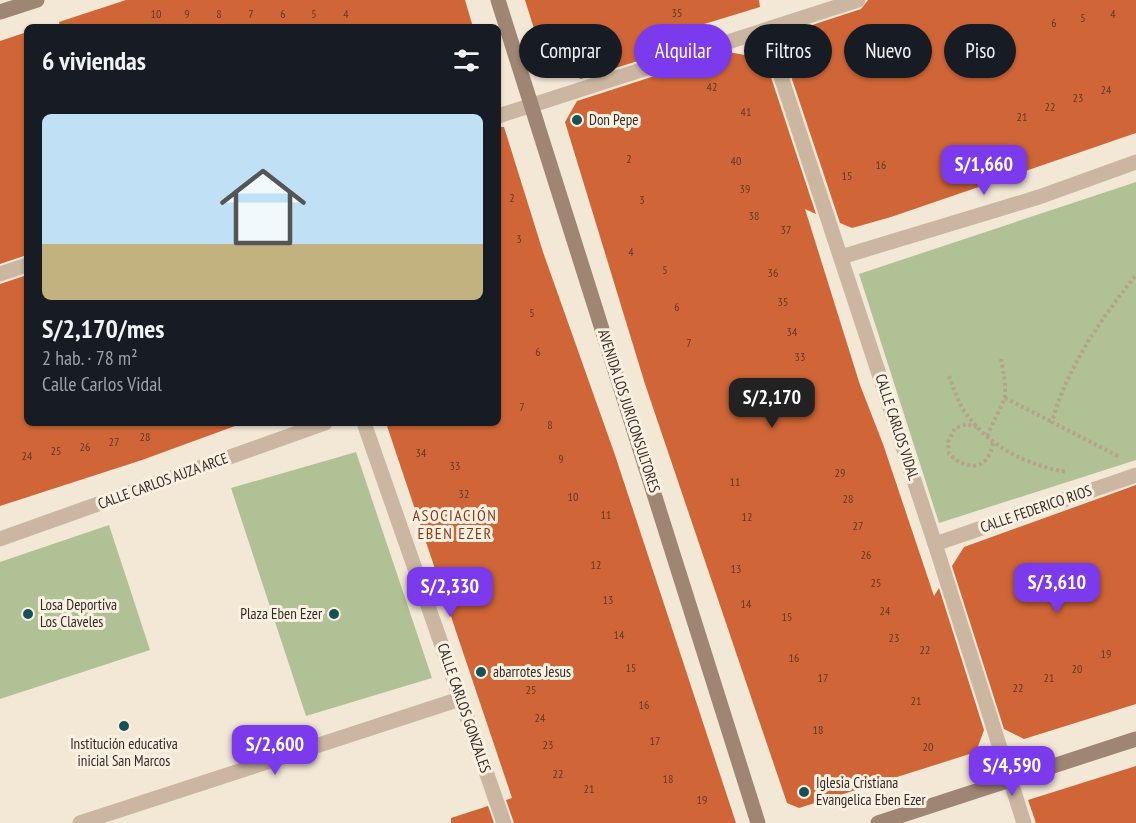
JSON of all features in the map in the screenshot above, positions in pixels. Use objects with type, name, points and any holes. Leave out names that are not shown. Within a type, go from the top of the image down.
[{"type":"street","points":[[0,12],[37,0]]},
{"type":"street","name":"AVENIDA LOS JURICONSULTORES","points":[[498,0],[758,823]]},
{"type":"street","points":[[787,24],[858,0]]},
{"type":"street","points":[[501,115],[744,38]]},
{"type":"street","name":"CALLE CARLOS VIDAL","points":[[782,78],[1024,823]]},
{"type":"street","points":[[841,256],[1039,196],[1136,162]]},
{"type":"street","points":[[0,274],[24,266]]},
{"type":"street","name":"CALLE CARLOS AUZA ARCE","points":[[0,539],[317,426]]},
{"type":"street","name":"CALLE CARLOS GONZALES","points":[[365,426],[504,823]]},
{"type":"street","name":"CALLE FEDERICO RIOS","points":[[935,544],[1136,475]]},
{"type":"street","points":[[80,823],[460,699]]},
{"type":"street","points":[[878,823],[1136,739]]},
{"type":"path","points":[[1052,422],[1059,393],[1101,318],[1136,275]]},
{"type":"path","points":[[987,436],[1005,398],[1005,381],[1000,359]]},
{"type":"path","points":[[949,376],[966,414],[993,442],[1037,466],[1086,476],[1093,489]]},
{"type":"path","points":[[1005,398],[1130,462],[1136,475]]},
{"type":"path","points":[[977,427],[967,424],[955,428],[948,442],[949,454],[960,464],[977,466],[987,459],[993,442]]},
{"type":"green space","points":[[1136,182],[1136,460],[939,523],[859,274]]},
{"type":"green space","points":[[356,452],[432,678],[306,716],[231,488]]},
{"type":"green space","points":[[109,525],[150,650],[0,699],[0,562]]},
{"type":"building","points":[[126,0],[465,0],[472,24],[59,24],[59,22]]},
{"type":"building","points":[[525,0],[759,0],[760,7],[704,24],[634,24],[634,62],[622,66],[622,24],[532,24]]},
{"type":"building","points":[[868,0],[1136,0],[1136,133],[891,217],[852,228],[840,223],[792,78],[832,78],[832,24],[815,24],[861,9]]},
{"type":"building","points":[[24,33],[24,256],[0,264],[0,41]]},
{"type":"building","points":[[732,53],[744,55],[744,78],[771,78],[816,214],[805,209],[860,385],[883,444],[934,596],[939,588],[984,730],[976,752],[799,808],[787,803],[645,384],[565,122],[577,101],[648,78],[732,78]]},
{"type":"building","points":[[501,127],[504,127],[543,252],[615,455],[736,823],[514,823],[506,800],[512,798],[387,426],[501,426]]},
{"type":"building","points":[[24,276],[24,426],[235,426],[142,460],[0,506],[0,284]]},
{"type":"building","points":[[1136,485],[1136,704],[1024,739],[1004,729],[952,566],[964,547]]},
{"type":"building","points":[[1136,766],[1136,823],[1036,823],[1028,800]]},
{"type":"building","points":[[488,806],[494,823],[451,823],[451,818]]},
{"type":"place","name":"Don Pepe","points":[[577,120]]},
{"type":"place","name":"Losa Deportiva Los Claveles","points":[[28,614]]},
{"type":"place","name":"Plaza Eben Ezer","points":[[334,614]]},
{"type":"place","name":"abarrotes Jesus","points":[[481,672]]},
{"type":"place","name":"Institución educativa inicial San Marcos","points":[[124,726]]},
{"type":"place","name":"Iglesia Cristiana Evangelica Eben Ezer","points":[[804,792]]},
{"type":"district","name":"ASOCIACIÓN EBEN EZER","points":[[455,524]]}]
